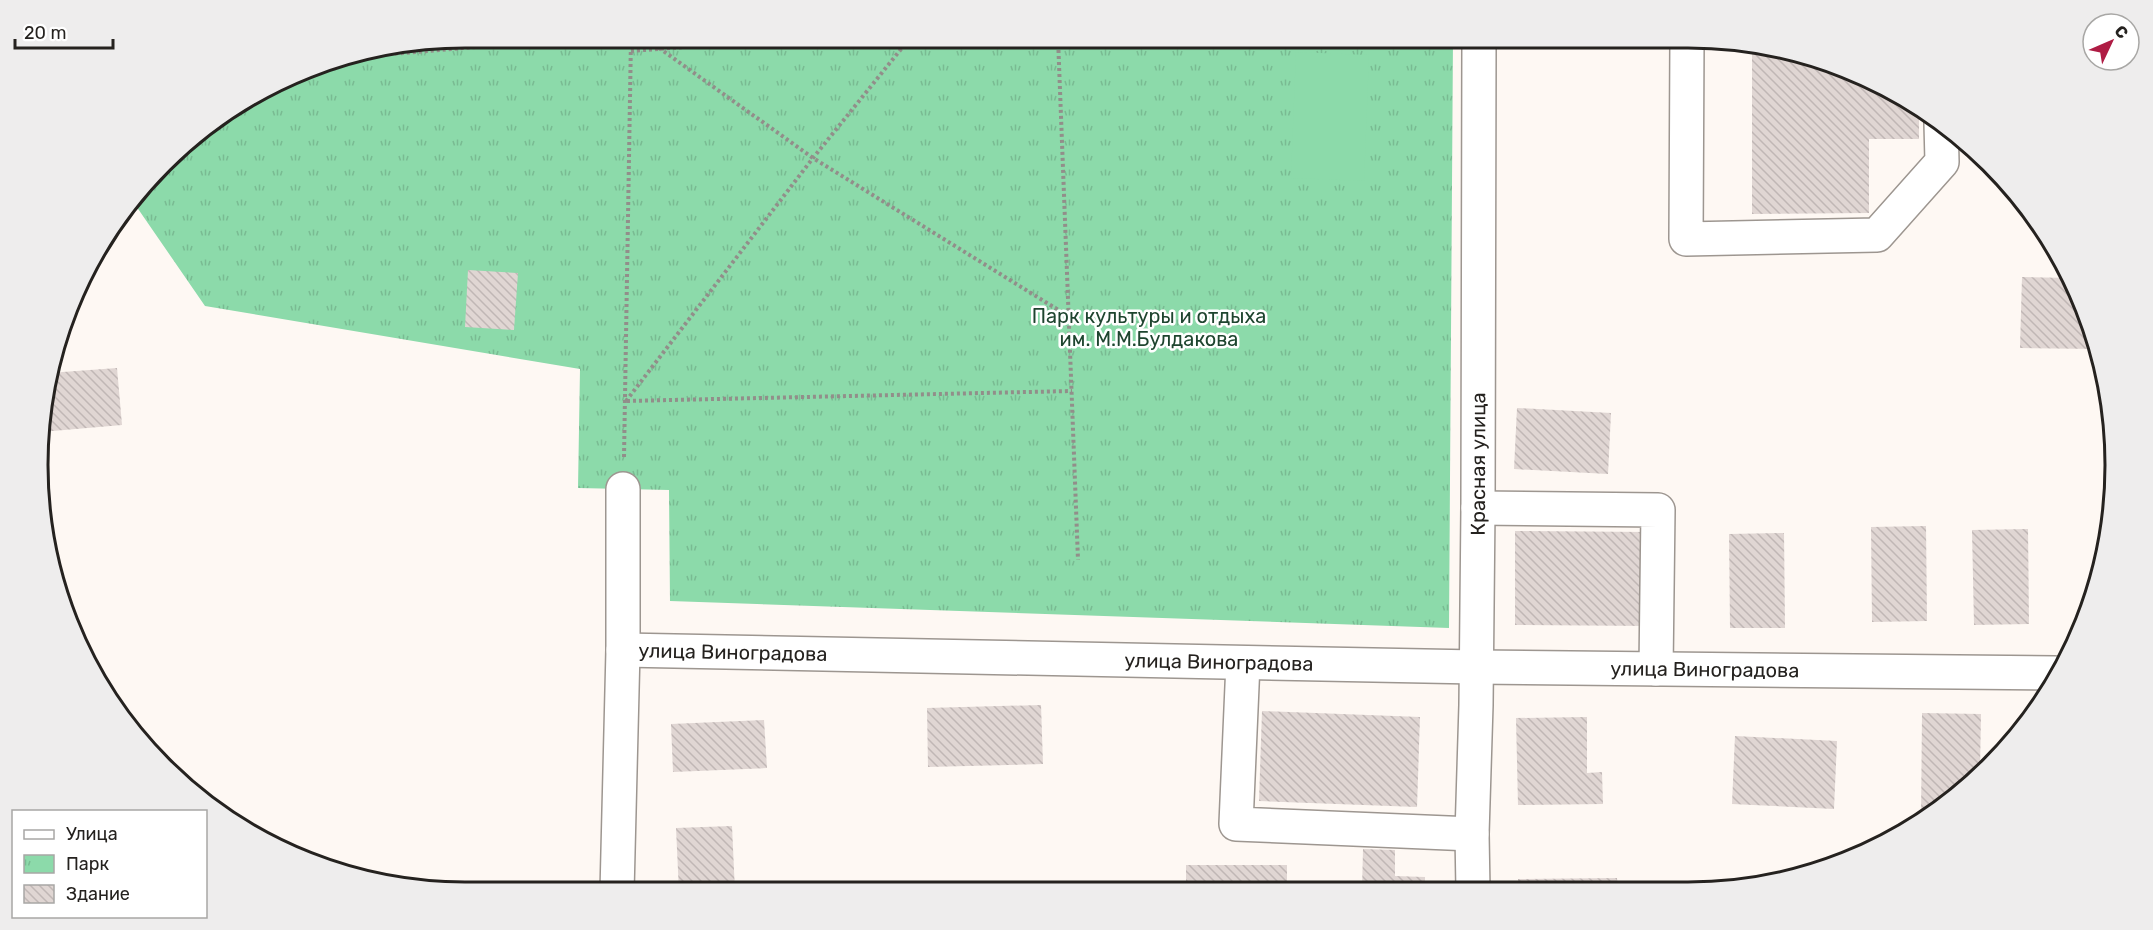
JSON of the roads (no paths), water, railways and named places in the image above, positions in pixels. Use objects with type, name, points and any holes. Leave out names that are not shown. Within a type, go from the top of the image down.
[{"type":"street","name":"Красная улица","points":[[1473,882],[1478,508],[1479,48]]},
{"type":"street","points":[[1687,48],[1686,239],[1877,235],[1942,162],[1941,133]]},
{"type":"street","points":[[622,650],[623,489]]},
{"type":"street","points":[[1478,508],[1658,510],[1656,669]]},
{"type":"street","name":"улица Виноградова","points":[[617,882],[622,650],[1476,668],[2050,673]]},
{"type":"street","points":[[1243,663],[1236,824],[1472,834]]},
{"type":"park label","name":"Парк культуры и отдыха им. М.М.Булдакова","points":[[1149,328]]}]
